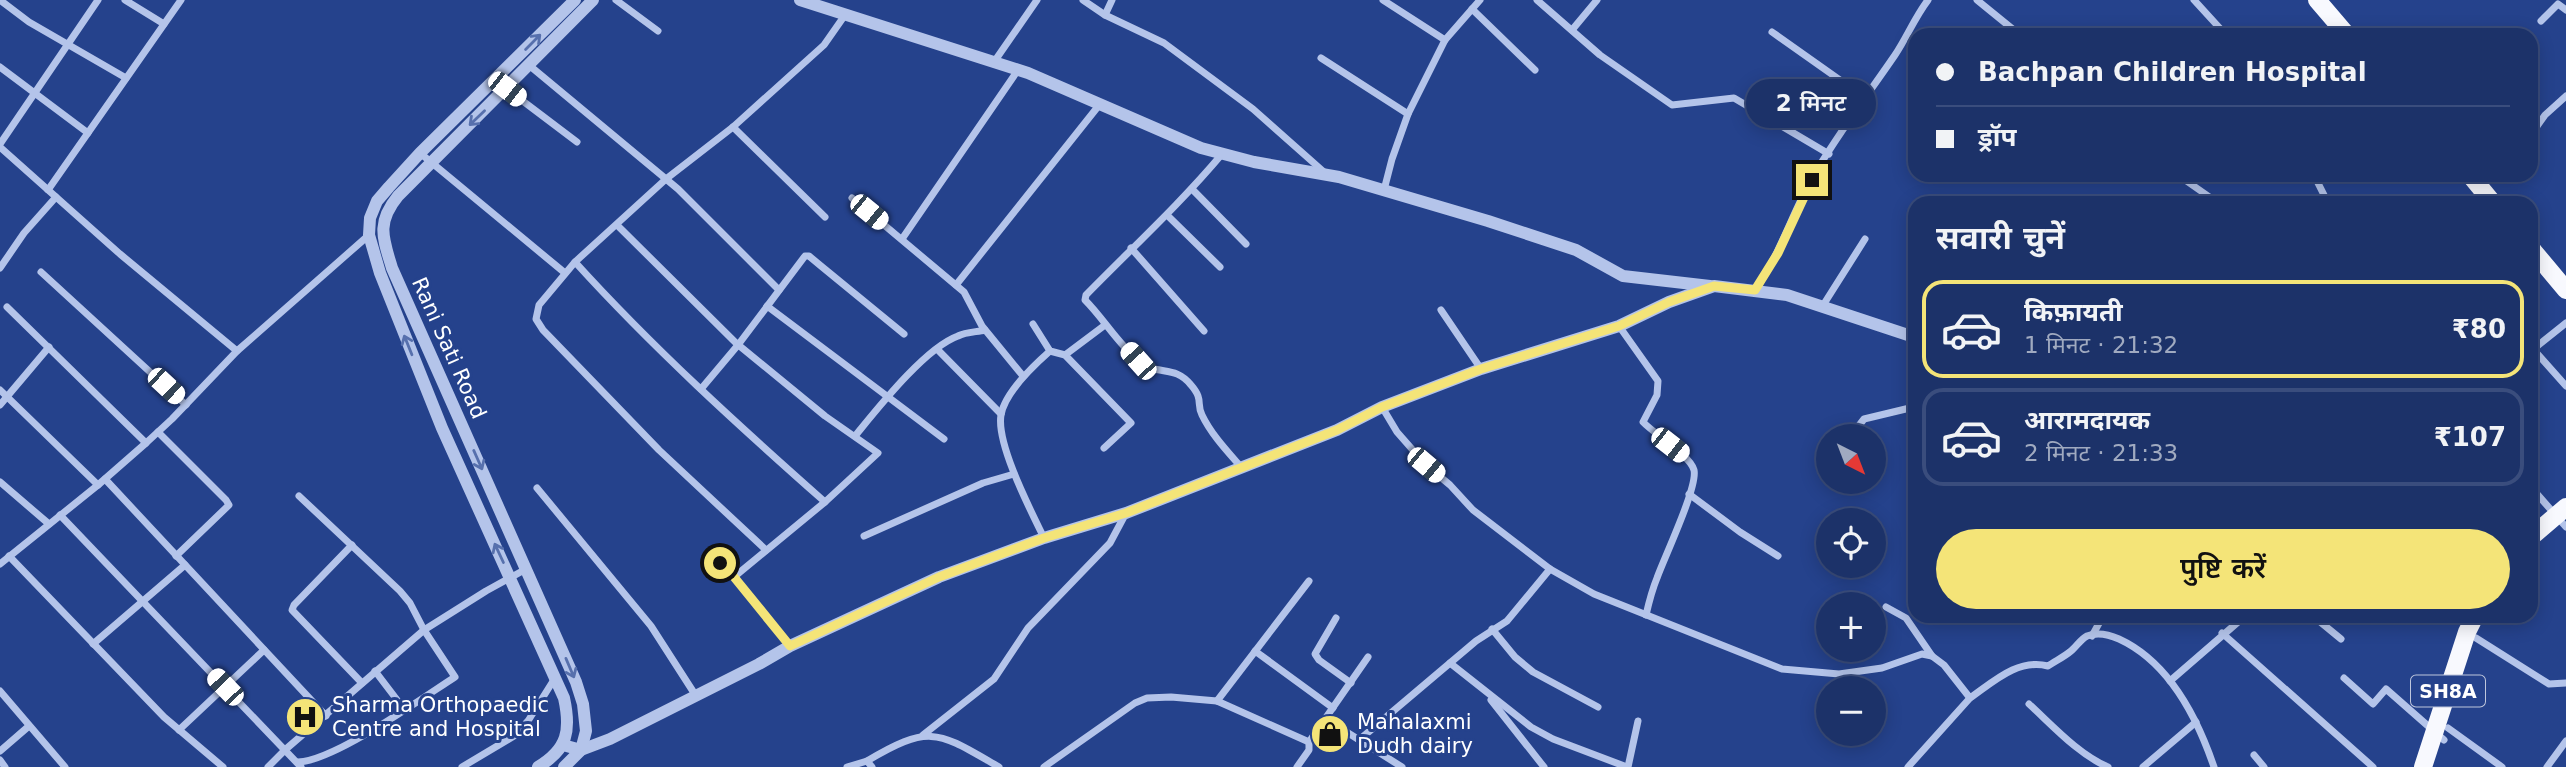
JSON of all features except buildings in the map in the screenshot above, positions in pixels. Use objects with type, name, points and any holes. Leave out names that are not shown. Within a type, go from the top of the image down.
[{"type":"main road","points":[[2317,0],[2341,28]]},
{"type":"main road","points":[[2538,269],[2566,290]]},
{"type":"main road","points":[[2538,533],[2563,517]]},
{"type":"main road","name":"SH8A","points":[[2435,767],[2467,632],[2473,623]]},
{"type":"main road","name":"SH8A","points":[[2423,767],[2442,734],[2476,638],[2477,623]]},
{"type":"street","points":[[0,0],[29,22],[126,78]]},
{"type":"street","points":[[98,0],[0,146],[120,254],[237,351]]},
{"type":"street","points":[[125,0],[164,24]]},
{"type":"street","points":[[48,190],[181,0]]},
{"type":"street","points":[[538,767],[563,744],[568,718],[564,698],[442,428],[386,271],[369,235],[370,218],[377,201],[420,153],[575,0]]},
{"type":"street","name":"Rani Sati Road","points":[[581,750],[586,731],[583,704],[527,569],[386,271],[382,234],[383,221],[389,208],[593,0]]},
{"type":"street","points":[[616,0],[658,31]]},
{"type":"street","points":[[800,0],[1018,70],[1200,148],[1327,175],[1488,221],[1576,250],[1623,276],[1787,295],[1908,335]]},
{"type":"street","points":[[994,62],[1037,0]]},
{"type":"street","points":[[1083,0],[1105,15],[1164,43],[1253,109],[1327,175]]},
{"type":"street","points":[[1105,15],[1112,0]]},
{"type":"street","points":[[1383,0],[1445,40]]},
{"type":"street","points":[[1384,190],[1408,114],[1445,40],[1480,0]]},
{"type":"street","points":[[1537,0],[1600,55],[1672,105],[1734,98],[1829,154]]},
{"type":"street","points":[[1572,30],[1597,0]]},
{"type":"street","points":[[1909,28],[1928,0]]},
{"type":"street","points":[[1977,0],[2011,28]]},
{"type":"street","points":[[2194,0],[2220,28]]},
{"type":"street","points":[[2541,21],[2558,4],[2566,10]]},
{"type":"street","points":[[1472,9],[1535,70]]},
{"type":"street","points":[[766,550],[659,450],[543,330],[536,319],[539,305],[575,262],[666,179],[733,127],[824,45],[845,15]]},
{"type":"street","points":[[1755,290],[1778,253],[1812,180],[1864,97],[1897,52],[1908,30]]},
{"type":"street","points":[[1772,32],[1864,97]]},
{"type":"street","points":[[1321,58],[1408,114]]},
{"type":"street","points":[[530,66],[666,179],[779,290]]},
{"type":"street","points":[[0,67],[88,132]]},
{"type":"street","points":[[902,239],[1018,70]]},
{"type":"street","points":[[507,89],[577,142]]},
{"type":"street","points":[[2538,124],[2544,115],[2566,96]]},
{"type":"street","points":[[956,285],[1100,104]]},
{"type":"street","points":[[733,127],[825,217]]},
{"type":"street","points":[[420,153],[565,273]]},
{"type":"street","points":[[1222,154],[1167,215],[1086,295],[1085,300],[1138,361],[1151,370],[1175,371],[1190,383],[1200,398],[1200,412],[1220,443],[1241,467]]},
{"type":"street","points":[[2188,182],[2208,196]]},
{"type":"street","points":[[1192,189],[1246,244]]},
{"type":"street","points":[[0,268],[24,233],[56,197]]},
{"type":"street","points":[[852,198],[956,285],[967,297],[985,330],[1023,376]]},
{"type":"street","points":[[1167,215],[1220,267]]},
{"type":"street","points":[[617,225],[738,345],[825,416],[878,453],[825,502],[734,577]]},
{"type":"street","points":[[0,564],[146,443],[237,351],[369,235]]},
{"type":"street","points":[[1822,307],[1865,239]]},
{"type":"street","points":[[1131,248],[1204,331]]},
{"type":"street","points":[[701,389],[738,345],[802,258],[809,256],[904,334]]},
{"type":"street","points":[[575,262],[629,321],[825,502]]},
{"type":"street","points":[[41,272],[186,405]]},
{"type":"street","points":[[565,767],[581,750],[618,735],[790,646],[939,577],[1044,538],[1126,513],[1337,430],[1382,407],[1481,369],[1619,326],[1669,302],[1714,286]]},
{"type":"street","points":[[767,306],[944,439]]},
{"type":"street","points":[[7,307],[146,443]]},
{"type":"street","points":[[1441,310],[1481,369]]},
{"type":"street","points":[[2538,345],[2566,323]]},
{"type":"street","points":[[1033,324],[1050,351],[1065,355],[1131,423],[1104,448]]},
{"type":"street","points":[[1065,355],[1105,324]]},
{"type":"street","points":[[1619,326],[1658,381],[1657,395],[1643,422],[1688,459],[1694,470],[1689,494],[1667,557],[1657,576],[1646,615]]},
{"type":"street","points":[[855,436],[887,396],[937,349],[958,336],[985,330]]},
{"type":"street","points":[[0,405],[49,347]]},
{"type":"street","points":[[937,349],[1001,414]]},
{"type":"street","points":[[1044,538],[1014,474],[1002,430],[1001,414],[1017,382],[1050,351]]},
{"type":"street","points":[[2538,356],[2566,386]]},
{"type":"street","points":[[0,390],[98,485]]},
{"type":"street","points":[[1382,407],[1397,432],[1426,465],[1450,485],[1473,510],[1550,569],[1594,594],[1782,669],[1839,674],[1882,667],[1922,654],[1932,656]]},
{"type":"street","points":[[1860,424],[1864,419],[1908,408]]},
{"type":"street","points":[[158,432],[229,505],[176,556]]},
{"type":"street","points":[[863,536],[983,483],[1014,474]]},
{"type":"street","points":[[105,479],[326,716]]},
{"type":"street","points":[[0,482],[49,524]]},
{"type":"street","points":[[537,488],[652,626],[696,696]]},
{"type":"street","points":[[1689,494],[1778,556]]},
{"type":"street","points":[[2538,494],[2563,517]]},
{"type":"street","points":[[60,515],[300,764],[341,747],[454,677],[400,591],[299,496]]},
{"type":"street","points":[[847,767],[870,764],[899,742],[923,735],[994,679],[1028,628],[1110,543],[1126,513]]},
{"type":"street","points":[[352,545],[292,610],[362,683]]},
{"type":"street","points":[[9,556],[164,718],[223,767]]},
{"type":"street","points":[[720,563],[790,646]]},
{"type":"street","points":[[93,643],[186,565]]},
{"type":"street","points":[[268,767],[424,630],[527,569]]},
{"type":"street","points":[[1359,740],[1492,629],[1512,617],[1550,569]]},
{"type":"street","points":[[1217,701],[1309,581]]},
{"type":"street","points":[[1886,607],[1908,621]]},
{"type":"street","points":[[1336,618],[1315,654],[1319,660],[1351,682]]},
{"type":"street","points":[[1909,623],[1932,656],[1944,665],[1970,698]]},
{"type":"street","points":[[2092,636],[2099,623]]},
{"type":"street","points":[[2170,681],[2236,623]]},
{"type":"street","points":[[2322,623],[2341,639]]},
{"type":"street","points":[[1492,629],[1515,657],[1533,672],[1598,707]]},
{"type":"street","points":[[2222,633],[2373,767]]},
{"type":"street","points":[[1908,767],[1970,698],[2010,670],[2037,663],[2048,666],[2087,636],[2108,635],[2132,645],[2152,660],[2170,681],[2196,722],[2214,767]]},
{"type":"street","points":[[2476,638],[2549,684],[2566,683]]},
{"type":"street","points":[[179,730],[264,650]]},
{"type":"street","points":[[1255,652],[1333,708]]},
{"type":"street","points":[[1297,767],[1309,750],[1309,742],[1368,657]]},
{"type":"street","points":[[1450,663],[1486,694],[1544,734],[1628,767],[1638,721]]},
{"type":"street","points":[[375,671],[404,709]]},
{"type":"street","points":[[462,767],[514,736],[528,721],[555,677]]},
{"type":"street","points":[[2344,678],[2372,704],[2386,690],[2442,734],[2502,767]]},
{"type":"street","points":[[0,691],[65,767]]},
{"type":"street","points":[[1486,694],[1544,767]]},
{"type":"street","points":[[1044,767],[1135,703],[1147,698],[1217,701],[1309,742]]},
{"type":"street","points":[[2029,704],[2077,747],[2096,762],[2108,767]]},
{"type":"street","points":[[1326,719],[1402,767]]},
{"type":"street","points":[[2143,767],[2196,722]]},
{"type":"street","points":[[0,751],[29,726]]},
{"type":"street","points":[[923,735],[950,739],[999,767]]},
{"type":"street","points":[[2547,767],[2566,741]]},
{"type":"street","points":[[563,744],[581,750]]},
{"type":"street","points":[[2254,755],[2264,767]]},
{"type":"street","points":[[0,761],[5,767]]},
{"type":"place","name":"Sharma Orthopaedic Centre and Hospital","points":[[305,717]]},
{"type":"place","name":"Mahalaxmi Dudh dairy","points":[[1330,734]]},
{"type":"route","points":[[720,563],[790,646],[939,577],[1044,538],[1126,513],[1337,430],[1382,407],[1481,369],[1619,326],[1669,302],[1714,286],[1755,290],[1778,253],[1812,180]]}]
